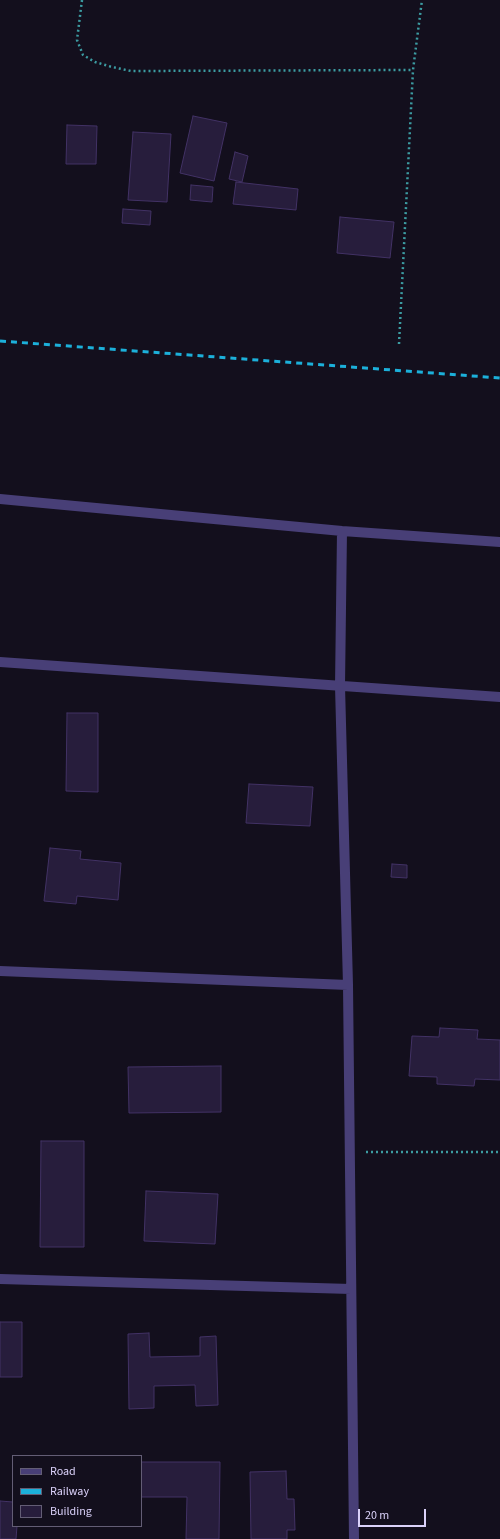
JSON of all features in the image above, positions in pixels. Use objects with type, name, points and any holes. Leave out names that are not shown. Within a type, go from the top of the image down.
[{"type":"street","points":[[0,500],[342,531],[500,542]]},
{"type":"street","points":[[342,531],[340,686],[348,985],[354,1539]]},
{"type":"street","points":[[0,662],[500,697]]},
{"type":"street","points":[[0,971],[348,985]]},
{"type":"street","points":[[0,1279],[351,1289]]},
{"type":"path","points":[[82,0],[77,40],[83,55],[96,62],[112,67],[131,71],[413,70]]},
{"type":"path","points":[[399,344],[413,70],[422,0]]},
{"type":"path","points":[[349,1152],[500,1152]]},
{"type":"building","points":[[193,116],[227,123],[214,181],[180,173]]},
{"type":"building","points":[[67,125],[97,126],[96,164],[66,164]]},
{"type":"building","points":[[133,132],[171,134],[167,202],[128,200]]},
{"type":"building","points":[[235,152],[248,156],[242,182],[229,179]]},
{"type":"building","points":[[236,182],[298,189],[296,210],[233,204]]},
{"type":"building","points":[[191,185],[213,187],[212,202],[190,200]]},
{"type":"building","points":[[123,209],[151,211],[150,225],[122,223]]},
{"type":"building","points":[[340,217],[394,222],[390,258],[337,253]]},
{"type":"building","points":[[67,713],[98,713],[98,792],[66,791]]},
{"type":"building","points":[[249,784],[313,787],[310,826],[246,823]]},
{"type":"building","points":[[50,848],[81,851],[80,859],[121,863],[118,900],[77,896],[76,904],[44,901]]},
{"type":"building","points":[[392,864],[407,865],[407,878],[391,877]]},
{"type":"building","points":[[440,1028],[478,1030],[477,1039],[500,1040],[500,1080],[475,1079],[474,1086],[437,1084],[437,1077],[409,1076],[412,1036],[439,1037]]},
{"type":"building","points":[[221,1066],[221,1112],[129,1113],[128,1067]]},
{"type":"building","points":[[41,1141],[84,1141],[84,1247],[40,1247]]},
{"type":"building","points":[[146,1191],[218,1194],[215,1244],[144,1241]]},
{"type":"building","points":[[0,1322],[22,1322],[22,1377],[0,1377]]},
{"type":"building","points":[[149,1333],[150,1357],[200,1356],[200,1337],[216,1336],[218,1405],[196,1406],[195,1385],[154,1386],[154,1408],[129,1409],[128,1334]]},
{"type":"building","points":[[142,1462],[220,1462],[219,1539],[186,1539],[187,1497],[142,1497]]},
{"type":"building","points":[[286,1471],[287,1499],[294,1499],[295,1530],[287,1530],[287,1539],[251,1539],[250,1472]]},
{"type":"building","points":[[0,1501],[12,1502],[12,1527],[17,1527],[16,1539],[0,1539]]},
{"type":"railway","points":[[0,341],[500,378]]}]
